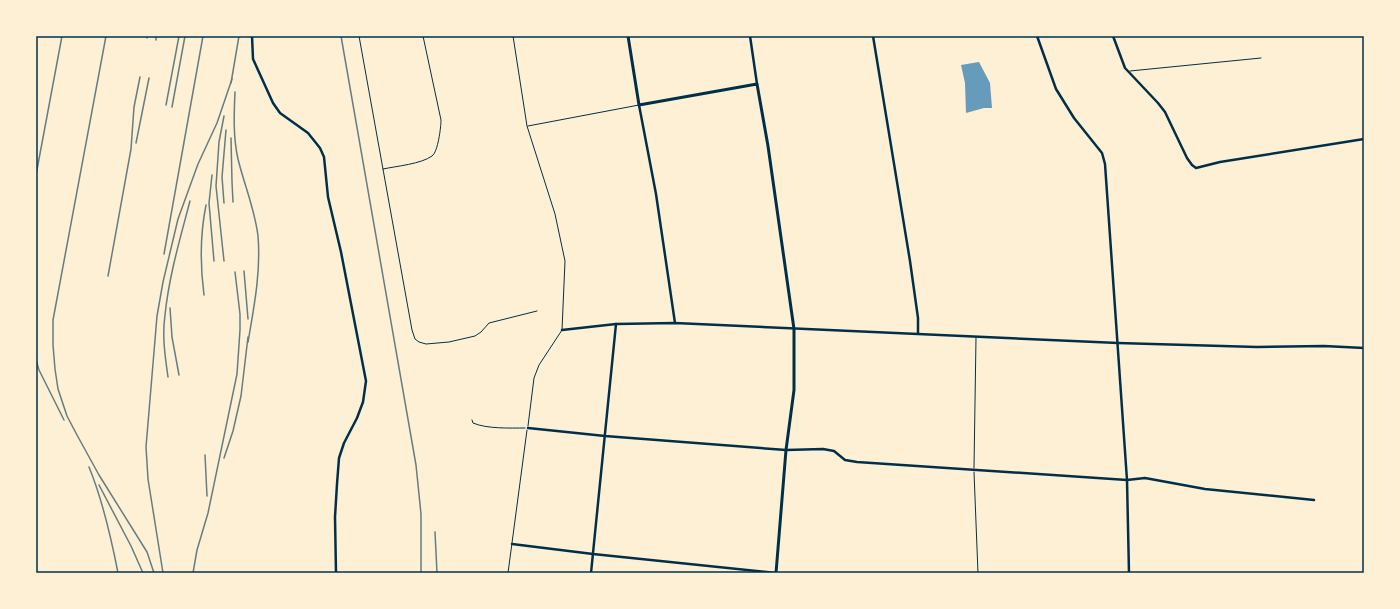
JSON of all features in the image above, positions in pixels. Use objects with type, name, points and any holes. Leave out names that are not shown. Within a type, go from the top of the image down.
[{"type":"main road","points":[[628,36],[639,105],[757,84],[768,146],[794,329],[794,390],[786,450],[776,573]]},
{"type":"street","points":[[252,36],[253,58],[273,102],[280,113],[308,133],[320,148],[324,157],[328,197],[341,252],[366,381],[363,402],[357,418],[344,442],[339,458],[336,484],[336,573]]},
{"type":"street","points":[[750,36],[757,84]]},
{"type":"street","points":[[873,36],[910,261],[918,318],[918,333]]},
{"type":"street","points":[[1036,36],[1056,89],[1074,118],[1099,148],[1104,158],[1127,480],[1129,573]]},
{"type":"street","points":[[1113,36],[1123,64],[1128,72],[1165,112],[1187,158],[1194,167],[1364,139]]},
{"type":"street","points":[[639,105],[656,194],[675,323]]},
{"type":"street","points":[[562,330],[616,324],[675,323],[1118,343],[1364,348]]},
{"type":"street","points":[[591,573],[616,324]]},
{"type":"street","points":[[528,428],[605,436],[786,450],[823,449],[834,451],[845,460],[857,462],[1127,480],[1145,478],[1205,489],[1314,500]]},
{"type":"street","points":[[512,544],[776,573]]},
{"type":"lane","points":[[359,36],[412,330],[415,339],[426,344],[449,342],[468,338],[481,332],[488,323],[537,312]]},
{"type":"lane","points":[[383,169],[422,161],[433,156],[436,150],[441,120],[423,36]]},
{"type":"lane","points":[[508,573],[534,378],[539,365],[562,330],[565,261],[554,214],[528,126],[513,36]]},
{"type":"lane","points":[[1128,72],[1261,58]]},
{"type":"lane","points":[[528,126],[639,105]]},
{"type":"lane","points":[[976,337],[974,469],[978,573]]},
{"type":"path","points":[[472,420],[473,423],[477,425],[499,428],[528,428]]},
{"type":"water","points":[[979,62],[990,83],[992,108],[984,108],[966,113],[965,83],[961,65]]},
{"type":"railway","points":[[36,175],[62,36]]},
{"type":"railway","points":[[106,36],[53,320],[55,369],[58,389],[67,416],[99,475],[147,552],[154,573]]},
{"type":"railway","points":[[166,105],[179,36]]},
{"type":"railway","points":[[172,107],[185,36]]},
{"type":"railway","points":[[164,254],[203,36]]},
{"type":"railway","points":[[231,83],[239,36]]},
{"type":"railway","points":[[341,36],[416,465],[421,514],[421,573]]},
{"type":"railway","points":[[108,276],[131,149],[134,107],[140,77]]},
{"type":"railway","points":[[136,143],[149,78]]},
{"type":"railway","points":[[163,573],[148,479],[146,447],[157,316],[163,282],[178,219],[198,164],[217,123],[232,79]]},
{"type":"railway","points":[[235,92],[234,126],[236,151],[254,217],[259,249],[255,303],[248,342]]},
{"type":"railway","points":[[224,116],[219,142],[216,186],[224,261]]},
{"type":"railway","points":[[224,203],[222,177],[226,130]]},
{"type":"railway","points":[[231,138],[233,202]]},
{"type":"railway","points":[[212,175],[209,203],[214,261]]},
{"type":"railway","points":[[168,377],[165,354],[164,323],[169,286],[190,201]]},
{"type":"railway","points":[[204,295],[201,250],[206,205]]},
{"type":"railway","points":[[244,271],[248,319]]},
{"type":"railway","points":[[193,573],[197,550],[208,513],[237,374],[240,314],[235,272]]},
{"type":"railway","points":[[170,308],[172,337],[179,375]]},
{"type":"railway","points":[[224,458],[233,431],[241,396],[248,337]]},
{"type":"railway","points":[[36,360],[39,370],[64,420]]},
{"type":"railway","points":[[205,455],[207,496]]},
{"type":"railway","points":[[89,467],[106,519],[118,573]]},
{"type":"railway","points":[[99,485],[131,546],[143,573]]},
{"type":"railway","points":[[435,532],[437,573]]},
{"type":"railway","points":[[36,567],[37,573]]}]
